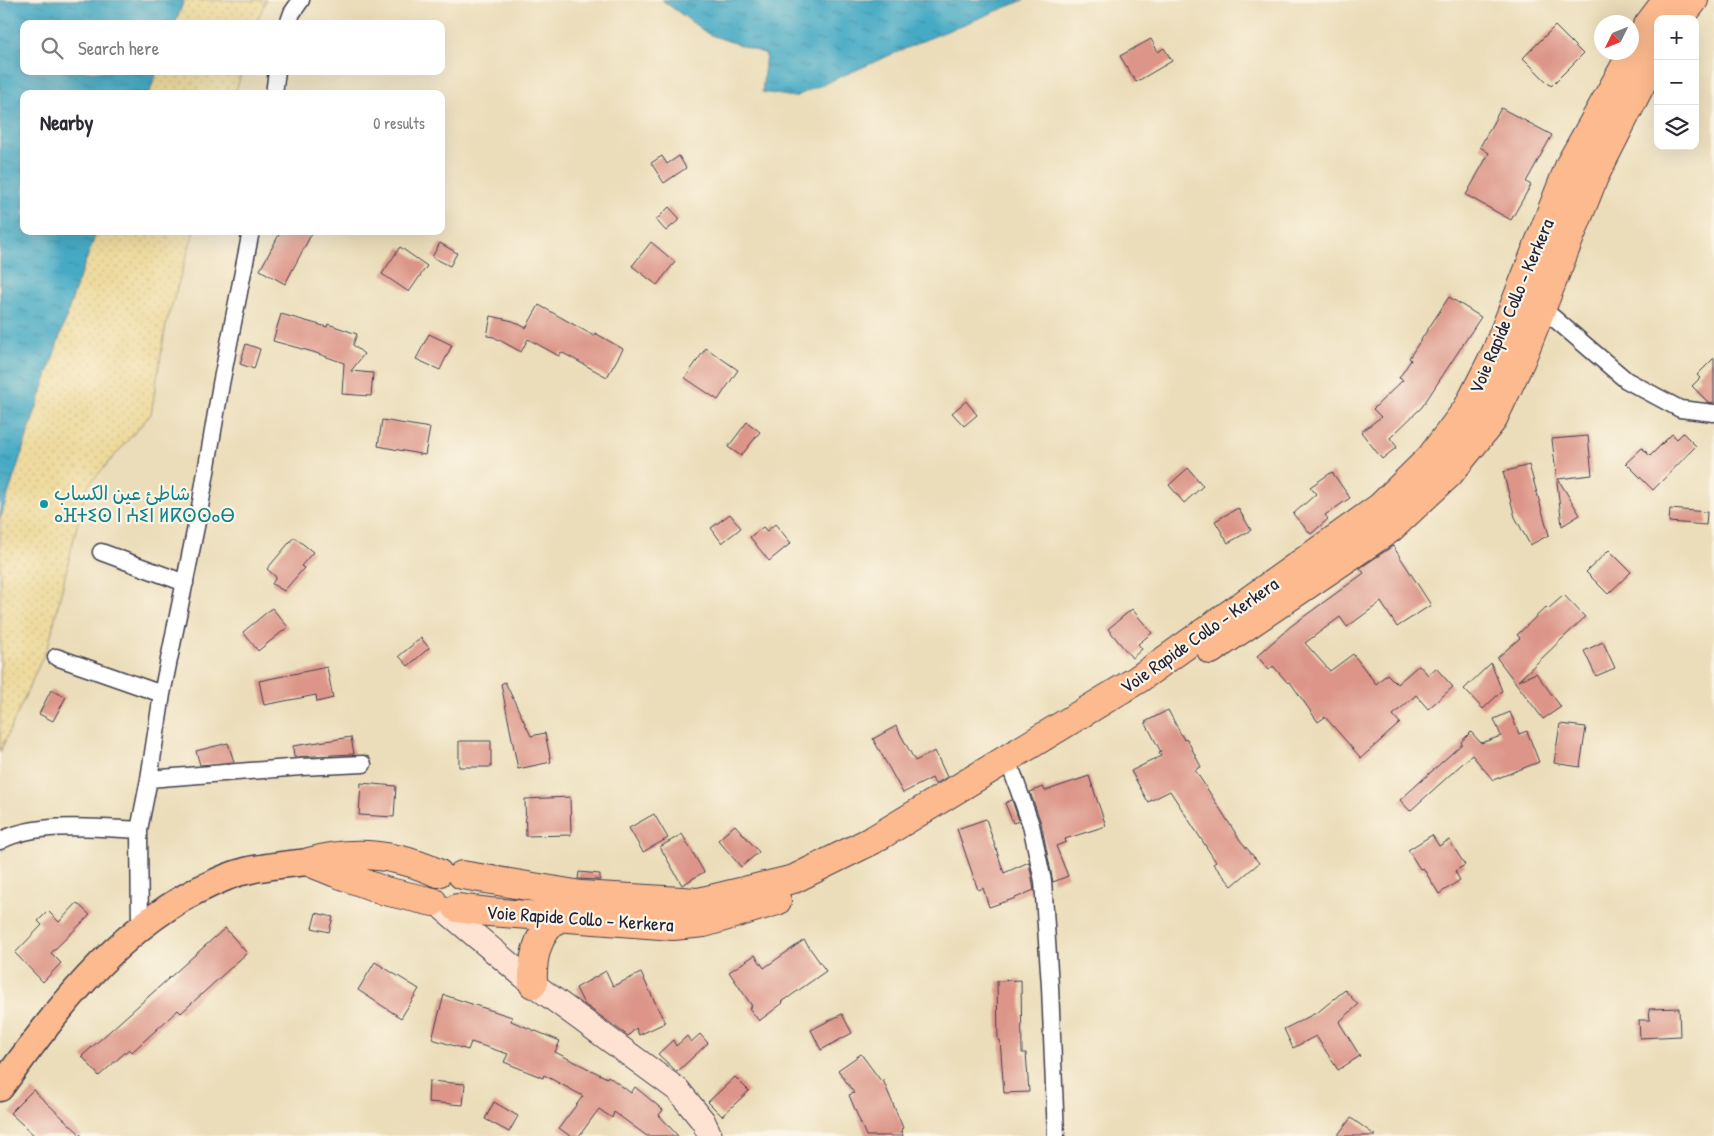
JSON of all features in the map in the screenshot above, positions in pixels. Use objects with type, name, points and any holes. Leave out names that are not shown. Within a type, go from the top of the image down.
[{"type":"highway","name":"Voie Rapide Collo - Kerkera","points":[[309,862],[326,857],[348,855],[389,857],[407,860],[450,874],[581,895],[698,902],[794,879],[873,840],[1137,680],[1380,507],[1430,458],[1467,409],[1496,352],[1570,164],[1648,25],[1667,0]]},
{"type":"highway","points":[[1682,15],[1694,0]]},
{"type":"highway","name":"Voie Rapide Collo - Kerkera","points":[[309,862],[385,890],[445,906],[558,918],[673,926],[704,922],[800,894],[874,858],[1148,692],[1390,529],[1449,474],[1492,421],[1521,360],[1594,177],[1654,59]]},
{"type":"highway","points":[[450,874],[469,886],[469,893],[467,899],[445,906],[429,890],[433,877],[450,874]]},
{"type":"highway","points":[[533,984],[533,959],[536,947],[550,923],[558,918]]},
{"type":"main road","points":[[0,1088],[78,988],[140,927],[179,901],[214,882],[241,872],[271,866],[309,862]]},
{"type":"street","points":[[289,20],[301,0]]},
{"type":"street","points":[[275,90],[276,75]]},
{"type":"street","points":[[140,927],[139,830],[162,694],[185,583],[250,235]]},
{"type":"street","points":[[1542,308],[1626,380],[1680,409],[1714,413]]},
{"type":"street","points":[[101,552],[185,583]]},
{"type":"street","points":[[56,657],[162,694]]},
{"type":"street","points":[[149,779],[363,764]]},
{"type":"street","points":[[1013,774],[1031,825],[1043,881],[1050,986],[1056,1136]]},
{"type":"street","points":[[0,840],[13,834],[47,829],[139,830]]},
{"type":"street","points":[[445,906],[533,984],[678,1090],[703,1121],[710,1136]]},
{"type":"sand","points":[[184,0],[266,0],[258,20],[176,20]]},
{"type":"sand","points":[[156,75],[241,75],[236,90],[150,90]]},
{"type":"sand","name":"شاطئ عين الكساب ⴰⴼⵜⵉⵙ ⵏ ⵄⵉⵏ ⵍⴽⵙⵙⴰⴱ","points":[[95,235],[193,235],[166,325],[151,414],[86,488],[49,643],[0,752],[0,519],[77,284]]},
{"type":"water","points":[[0,0],[184,0],[176,20],[20,20],[20,75],[156,75],[150,90],[20,90],[20,235],[95,235],[77,284],[0,519]]},
{"type":"water","points":[[662,0],[1024,0],[925,40],[794,97],[762,92],[766,54],[708,34]]},
{"type":"building","points":[[1555,26],[1583,54],[1551,86],[1523,58]]},
{"type":"building","points":[[1151,39],[1158,52],[1164,48],[1172,61],[1136,82],[1120,56]]},
{"type":"building","points":[[1501,108],[1552,135],[1526,182],[1531,185],[1511,220],[1466,195],[1489,153],[1480,147]]},
{"type":"building","points":[[662,156],[667,164],[679,156],[686,168],[664,183],[651,163]]},
{"type":"building","points":[[669,207],[680,219],[666,231],[656,220]]},
{"type":"building","points":[[279,235],[311,235],[285,284],[260,270]]},
{"type":"building","points":[[651,242],[675,262],[657,285],[632,266]]},
{"type":"building","points":[[440,243],[457,253],[450,266],[432,257]]},
{"type":"building","points":[[400,247],[427,266],[409,292],[382,274]]},
{"type":"building","points":[[1449,297],[1481,317],[1422,407],[1390,438],[1397,447],[1382,459],[1361,432],[1381,417],[1373,409],[1403,380],[1399,378],[1411,360],[1409,358]]},
{"type":"building","points":[[539,305],[594,336],[595,333],[623,349],[607,377],[561,352],[559,356],[528,339],[521,352],[494,337],[487,336],[491,316],[513,321],[526,328]]},
{"type":"building","points":[[281,314],[327,327],[328,324],[357,334],[353,345],[364,354],[351,371],[373,373],[371,396],[342,394],[344,363],[273,341]]},
{"type":"building","points":[[429,334],[452,345],[440,370],[416,359]]},
{"type":"building","points":[[246,344],[260,349],[254,369],[240,364]]},
{"type":"building","points":[[706,348],[738,370],[718,400],[685,378]]},
{"type":"building","points":[[1714,358],[1714,403],[1708,402],[1692,386],[1700,378],[1697,375]]},
{"type":"building","points":[[966,401],[977,415],[964,426],[952,413]]},
{"type":"building","points":[[382,420],[430,428],[425,455],[378,446]]},
{"type":"building","points":[[747,422],[760,432],[741,456],[728,447]]},
{"type":"building","points":[[1683,433],[1696,446],[1653,490],[1626,463],[1642,448],[1650,456],[1672,434],[1677,439]]},
{"type":"building","points":[[1588,436],[1592,475],[1558,479],[1580,515],[1562,526],[1552,439]]},
{"type":"building","points":[[1529,465],[1549,535],[1530,545],[1515,517],[1503,472]]},
{"type":"building","points":[[1188,468],[1203,486],[1184,503],[1169,485]]},
{"type":"building","points":[[1332,472],[1350,498],[1325,515],[1328,519],[1311,534],[1293,514],[1316,494],[1310,487]]},
{"type":"building","points":[[1238,508],[1251,530],[1228,543],[1215,521]]},
{"type":"building","points":[[1670,509],[1707,512],[1706,525],[1669,522]]},
{"type":"building","points":[[730,514],[741,528],[722,543],[711,528]]},
{"type":"building","points":[[775,524],[791,543],[769,561],[750,537],[763,527],[767,531]]},
{"type":"building","points":[[294,537],[313,552],[301,566],[304,568],[284,591],[272,584],[276,577],[267,569]]},
{"type":"building","points":[[1393,546],[1431,605],[1397,627],[1381,602],[1347,627],[1340,617],[1305,643],[1330,671],[1353,654],[1376,684],[1387,674],[1397,684],[1419,665],[1428,675],[1436,668],[1453,687],[1428,709],[1416,695],[1393,715],[1400,723],[1361,758],[1325,717],[1318,722],[1290,682],[1288,683],[1273,666],[1269,670],[1257,656],[1291,626],[1364,573],[1360,568]]},
{"type":"building","points":[[1609,550],[1631,572],[1608,594],[1586,572]]},
{"type":"building","points":[[1564,595],[1585,617],[1518,681],[1536,673],[1561,707],[1543,719],[1497,658],[1520,638],[1517,635],[1546,607],[1548,609]]},
{"type":"building","points":[[272,608],[288,627],[258,651],[243,632]]},
{"type":"building","points":[[1132,609],[1152,633],[1138,644],[1142,649],[1132,658],[1108,629]]},
{"type":"building","points":[[421,638],[429,648],[408,666],[399,656]]},
{"type":"building","points":[[1603,642],[1615,668],[1596,676],[1584,651]]},
{"type":"building","points":[[1491,663],[1502,691],[1483,709],[1464,689]]},
{"type":"building","points":[[327,667],[333,698],[317,702],[316,695],[264,705],[259,681]]},
{"type":"building","points":[[505,682],[531,736],[545,733],[551,762],[518,769],[501,684]]},
{"type":"building","points":[[51,690],[66,697],[53,721],[39,714]]},
{"type":"building","points":[[1168,710],[1184,740],[1187,739],[1201,767],[1195,770],[1240,840],[1259,863],[1232,886],[1213,864],[1216,862],[1170,791],[1148,802],[1131,771],[1161,756],[1159,753],[1161,752],[1145,722]]},
{"type":"building","points":[[1510,712],[1519,734],[1527,731],[1539,762],[1493,780],[1472,755],[1410,811],[1400,800],[1462,744],[1461,742],[1471,732],[1481,743],[1501,736],[1494,719]]},
{"type":"building","points":[[1560,724],[1586,727],[1580,767],[1554,763]]},
{"type":"building","points":[[896,726],[915,761],[935,751],[947,777],[935,784],[932,778],[903,793],[873,739]]},
{"type":"building","points":[[351,737],[354,754],[294,757],[293,746]]},
{"type":"building","points":[[459,741],[491,741],[491,767],[459,767]]},
{"type":"building","points":[[228,743],[234,762],[200,765],[196,751]]},
{"type":"building","points":[[1089,776],[1106,826],[1065,839],[1066,842],[1056,846],[1068,876],[1053,882],[1041,823],[1030,792],[1043,787],[1045,791]]},
{"type":"building","points":[[361,783],[396,786],[394,817],[359,815]]},
{"type":"building","points":[[570,797],[571,835],[526,836],[525,799]]},
{"type":"building","points":[[1012,800],[1019,821],[1013,823],[1005,803]]},
{"type":"building","points":[[654,814],[668,838],[643,852],[629,828]]},
{"type":"building","points":[[986,819],[1004,873],[1029,862],[1034,890],[989,907],[983,888],[978,890],[957,829]]},
{"type":"building","points":[[735,825],[759,852],[741,867],[718,840]]},
{"type":"building","points":[[682,834],[704,872],[682,885],[660,847]]},
{"type":"building","points":[[1432,835],[1439,846],[1449,840],[1465,865],[1455,871],[1460,880],[1439,894],[1423,868],[1420,869],[1408,850]]},
{"type":"building","points":[[579,872],[600,874],[600,880],[578,879]]},
{"type":"building","points":[[77,903],[90,915],[51,953],[61,963],[43,982],[15,953],[42,925],[38,921],[48,911],[59,922]]},
{"type":"building","points":[[316,913],[333,917],[329,932],[312,928]]},
{"type":"building","points":[[225,928],[247,953],[181,1013],[178,1010],[132,1052],[129,1049],[99,1076],[82,1056]]},
{"type":"building","points":[[804,940],[826,971],[759,1021],[749,1008],[752,1006],[729,972],[755,955],[764,968]]},
{"type":"building","points":[[375,962],[419,989],[401,1018],[358,990]]},
{"type":"building","points":[[606,971],[613,986],[641,973],[665,1023],[639,1035],[636,1028],[628,1036],[584,1004],[576,988]]},
{"type":"building","points":[[1021,980],[1022,1053],[1026,1053],[1029,1092],[1004,1093],[1000,1040],[998,1040],[997,981]]},
{"type":"building","points":[[1345,990],[1358,1005],[1339,1022],[1360,1056],[1338,1070],[1316,1036],[1293,1048],[1284,1029],[1318,1012]]},
{"type":"building","points":[[444,995],[512,1017],[511,1021],[560,1041],[555,1052],[607,1078],[608,1076],[631,1093],[635,1087],[663,1110],[659,1115],[678,1136],[647,1136],[614,1112],[612,1118],[599,1109],[579,1136],[570,1136],[559,1128],[583,1096],[544,1075],[543,1078],[504,1062],[508,1054],[471,1042],[468,1050],[432,1039]]},
{"type":"building","points":[[1679,1008],[1680,1036],[1640,1038],[1639,1020],[1650,1020],[1649,1009]]},
{"type":"building","points":[[842,1014],[852,1033],[821,1050],[811,1030]]},
{"type":"building","points":[[700,1034],[708,1043],[677,1072],[658,1054],[673,1040],[676,1046],[687,1036],[691,1042]]},
{"type":"building","points":[[861,1054],[881,1081],[883,1080],[903,1128],[901,1129],[903,1136],[866,1136],[849,1095],[854,1093],[838,1070]]},
{"type":"building","points":[[735,1077],[749,1091],[722,1116],[708,1102]]},
{"type":"building","points":[[429,1081],[465,1084],[463,1105],[428,1102]]},
{"type":"building","points":[[33,1090],[82,1136],[35,1136],[10,1113]]},
{"type":"building","points":[[494,1102],[518,1116],[509,1132],[485,1119]]},
{"type":"building","points":[[1351,1118],[1376,1136],[1337,1136]]},
{"type":"place","name":"شاطئ عين الكساب ⴰⴼⵜⵉⵙ ⵏ ⵄⵉⵏ ⵍⴽⵙⵙⴰⴱ","points":[[44,504]]}]
